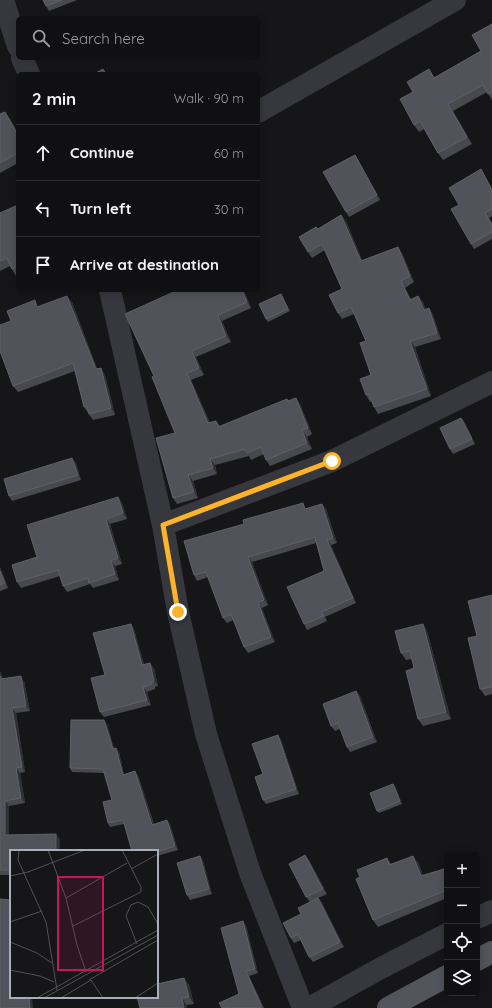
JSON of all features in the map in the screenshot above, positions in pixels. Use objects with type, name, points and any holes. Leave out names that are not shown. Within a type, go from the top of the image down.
[{"type":"main road","points":[[480,958],[492,952]]},
{"type":"main road","points":[[388,1008],[444,978]]},
{"type":"street","points":[[3,0],[16,40]]},
{"type":"street","points":[[260,111],[455,0]]},
{"type":"street","points":[[23,60],[28,72]]},
{"type":"street","points":[[110,292],[163,525],[178,612],[206,734],[250,873],[303,1008]]},
{"type":"street","points":[[163,525],[332,461],[492,382]]},
{"type":"street","points":[[480,917],[492,911]]},
{"type":"street","points":[[309,1008],[380,968],[444,936]]},
{"type":"building","points":[[43,0],[62,0],[46,6]]},
{"type":"building","points":[[492,24],[492,92],[488,94],[483,85],[448,104],[467,137],[438,153],[420,121],[414,125],[400,99],[413,92],[407,82],[429,69],[434,78],[481,51],[472,35]]},
{"type":"building","points":[[103,69],[105,72],[98,72]]},
{"type":"building","points":[[5,112],[16,131],[16,154],[0,163],[0,114]]},
{"type":"building","points":[[355,155],[377,195],[346,212],[323,172]]},
{"type":"building","points":[[481,169],[492,190],[492,209],[485,213],[492,225],[492,232],[471,244],[451,209],[459,205],[449,188]]},
{"type":"building","points":[[16,206],[16,267],[12,269],[7,258],[0,261],[0,213]]},
{"type":"building","points":[[341,215],[361,261],[398,247],[410,276],[401,281],[410,300],[418,296],[424,310],[429,308],[437,333],[410,341],[427,389],[374,407],[369,394],[366,395],[360,379],[371,375],[360,343],[366,341],[351,307],[338,313],[329,295],[342,289],[322,244],[308,252],[299,237],[316,227],[318,229]]},
{"type":"building","points":[[174,292],[243,292],[247,302],[218,315],[226,336],[192,351],[199,368],[187,373],[208,423],[216,421],[218,427],[287,399],[288,401],[296,398],[308,428],[302,430],[307,443],[266,460],[261,447],[247,453],[245,449],[210,459],[213,468],[188,475],[194,492],[173,498],[156,438],[175,433],[152,377],[154,376],[125,314]]},
{"type":"building","points":[[281,294],[288,309],[266,319],[259,304]]},
{"type":"building","points":[[67,296],[96,369],[101,368],[111,408],[89,414],[87,406],[84,407],[73,363],[13,386],[0,351],[0,325],[11,321],[7,311],[35,300],[37,307]]},
{"type":"building","points":[[461,418],[472,439],[450,449],[440,428]]},
{"type":"building","points":[[72,458],[78,475],[9,496],[4,479]]},
{"type":"building","points":[[118,497],[123,513],[106,519],[118,558],[111,561],[115,574],[89,583],[88,578],[63,586],[58,570],[17,582],[12,565],[37,557],[27,525]]},
{"type":"building","points":[[303,503],[305,509],[322,504],[333,538],[327,540],[353,598],[321,612],[324,616],[304,624],[287,587],[324,571],[315,537],[248,557],[264,600],[258,602],[271,637],[244,647],[231,614],[223,618],[206,572],[194,575],[184,541],[244,524],[243,520]]},
{"type":"building","points":[[0,571],[5,583],[0,585]]},
{"type":"building","points":[[492,595],[492,687],[480,689],[468,638],[477,636],[468,601]]},
{"type":"building","points":[[131,624],[142,665],[150,663],[154,681],[151,682],[152,684],[143,687],[147,700],[100,712],[91,678],[105,675],[93,633]]},
{"type":"building","points":[[423,624],[446,712],[418,719],[406,671],[414,668],[410,651],[401,653],[395,631]]},
{"type":"building","points":[[0,676],[1,679],[21,676],[26,706],[12,708],[22,767],[16,768],[21,798],[5,801],[5,835],[56,834],[56,850],[10,850],[10,870],[0,870]]},
{"type":"building","points":[[356,691],[373,737],[347,747],[338,723],[331,726],[323,704]]},
{"type":"building","points":[[71,720],[104,720],[113,749],[116,748],[123,775],[135,771],[152,825],[167,820],[175,846],[158,852],[158,850],[132,850],[123,820],[108,823],[103,802],[112,800],[103,769],[70,768]]},
{"type":"building","points":[[278,735],[296,789],[263,800],[255,777],[263,774],[252,744]]},
{"type":"building","points":[[393,784],[400,801],[377,811],[370,793]]},
{"type":"building","points":[[305,855],[323,889],[306,897],[289,864]]},
{"type":"building","points":[[200,856],[209,889],[187,895],[177,863]]},
{"type":"building","points":[[413,856],[421,876],[444,869],[444,891],[373,920],[356,879],[360,877],[357,870],[387,858],[389,865]]},
{"type":"building","points":[[318,898],[340,942],[309,957],[298,934],[291,938],[283,923],[301,914],[298,908]]},
{"type":"building","points":[[0,899],[10,900],[10,998],[29,998],[30,1008],[0,1008]]},
{"type":"building","points":[[243,921],[255,969],[246,971],[262,1007],[222,1008],[219,1003],[239,994],[221,928]]},
{"type":"building","points":[[184,978],[189,997],[182,998],[184,1008],[140,1008],[137,998],[158,998],[158,984]]},
{"type":"route","points":[[178,612],[163,525],[332,461]]}]
